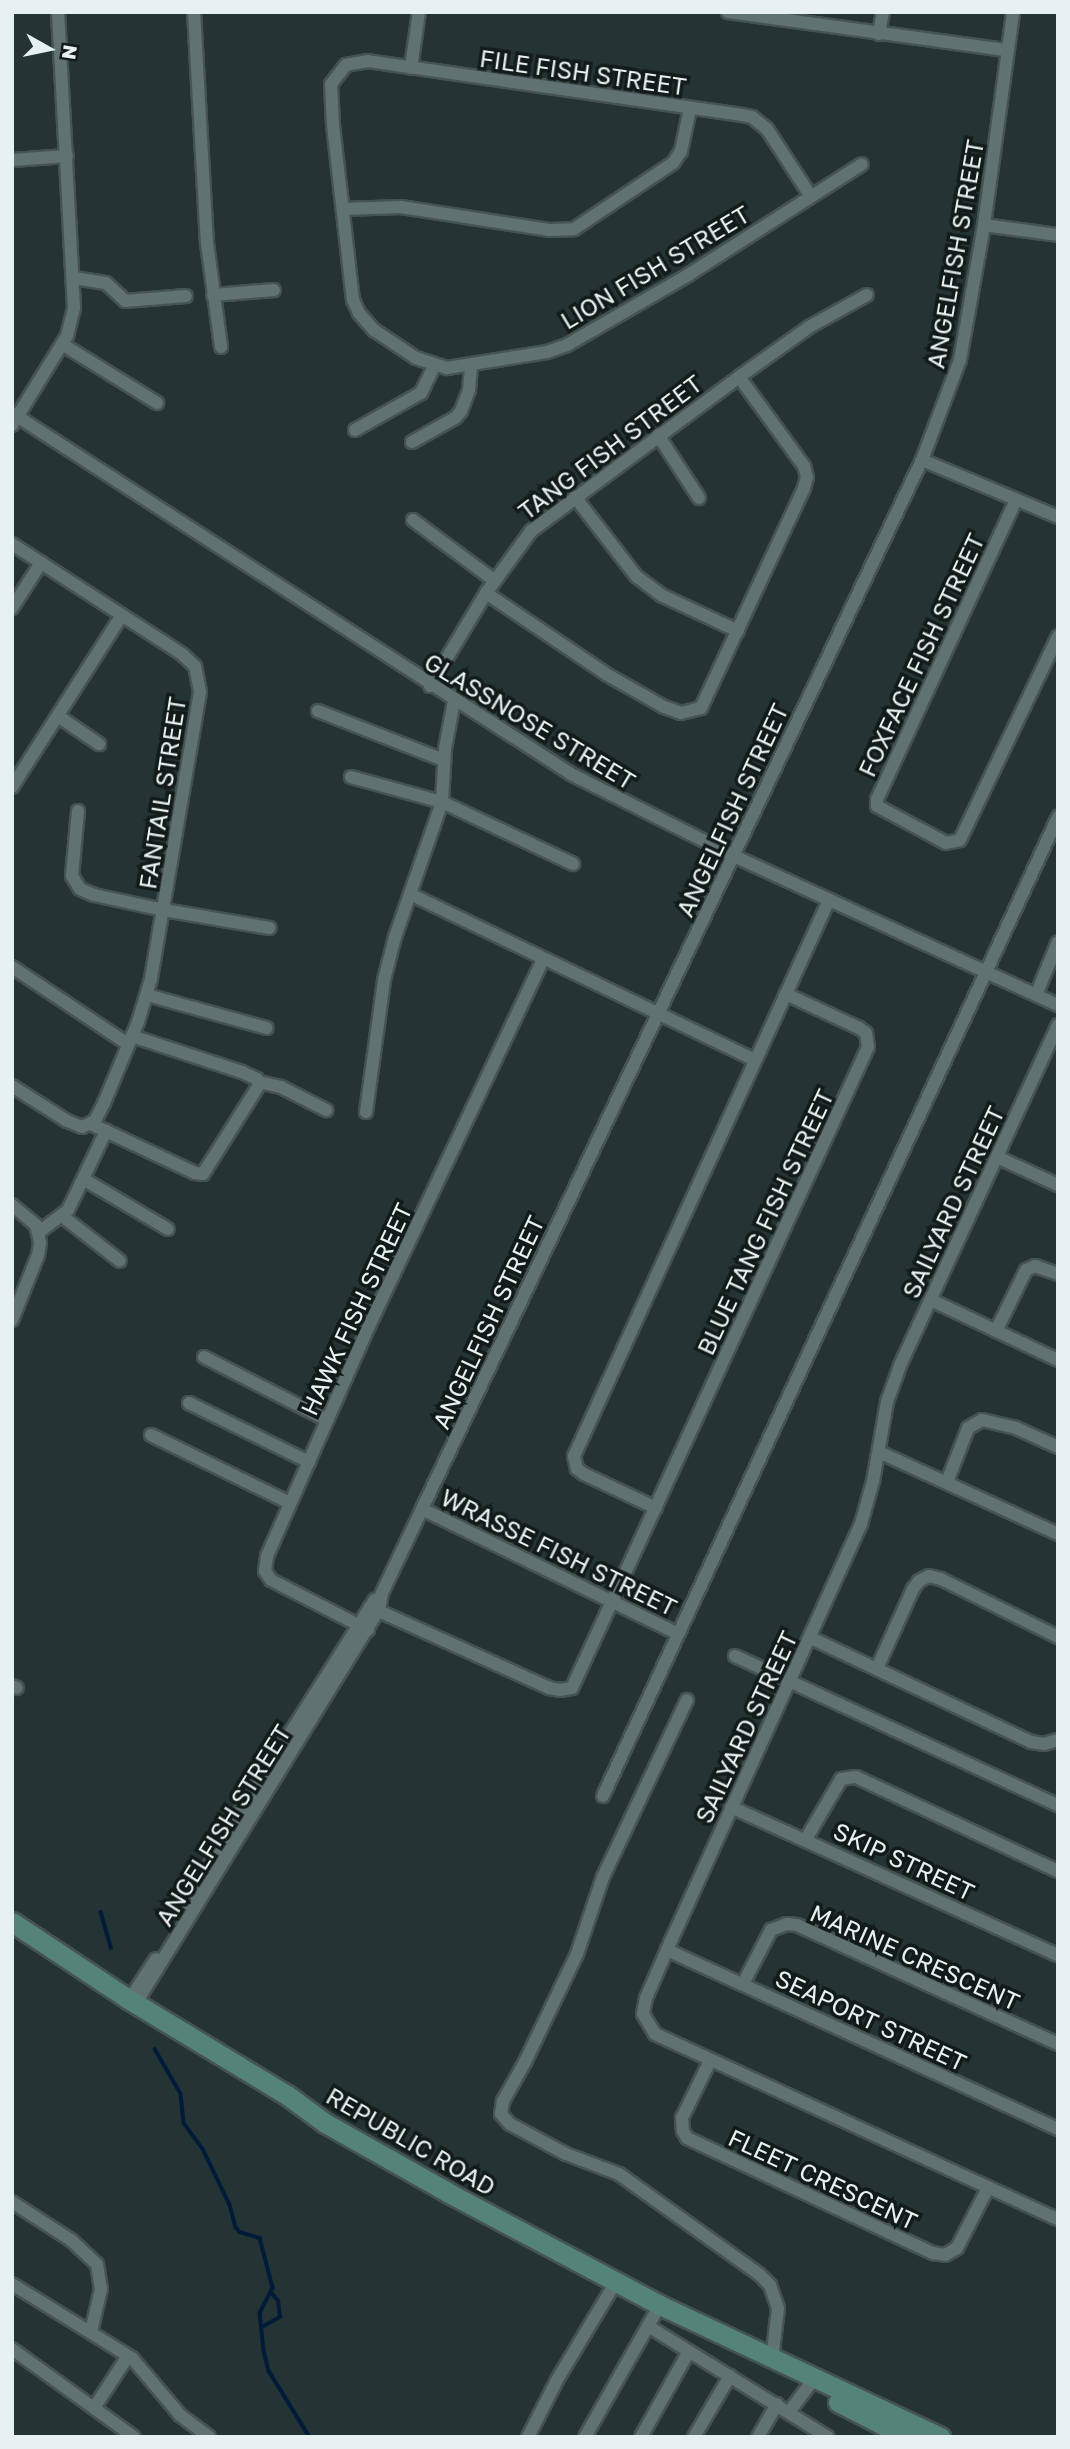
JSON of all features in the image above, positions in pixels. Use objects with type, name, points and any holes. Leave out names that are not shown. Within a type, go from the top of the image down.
[{"type":"street","points":[[14,418],[62,344],[73,319],[74,278],[58,12]]},
{"type":"street","points":[[194,12],[213,295],[221,346]]},
{"type":"street","points":[[411,68],[419,12]]},
{"type":"street","points":[[728,12],[1007,50]]},
{"type":"street","points":[[879,34],[883,12]]},
{"type":"street","name":"ANGELFISH STREET","points":[[133,2002],[225,1836],[375,1608],[922,460],[960,360],[984,225],[1013,12]]},
{"type":"street","name":"FILE FISH STREET","points":[[330,94],[334,78],[352,62],[368,61],[742,115],[761,122],[810,195]]},
{"type":"street","name":"LION FISH STREET","points":[[330,94],[354,300],[359,313],[374,330],[416,358],[434,366],[471,365],[547,352],[567,345],[688,275],[862,164]]},
{"type":"street","points":[[344,209],[401,207],[550,230],[574,229],[673,163],[681,151],[690,109]]},
{"type":"street","points":[[12,160],[67,156]]},
{"type":"street","points":[[984,225],[1058,235]]},
{"type":"street","points":[[74,278],[106,282],[121,299],[130,302],[186,296]]},
{"type":"street","points":[[213,295],[274,290]]},
{"type":"street","name":"TANG FISH STREET","points":[[430,686],[486,593],[531,531],[657,435],[809,327],[867,295]]},
{"type":"street","points":[[62,344],[157,403]]},
{"type":"street","points":[[412,442],[461,411],[469,390],[471,365]]},
{"type":"street","points":[[355,429],[421,393],[434,366]]},
{"type":"street","points":[[486,593],[607,674],[681,713],[701,708],[807,477],[804,466],[739,377]]},
{"type":"street","name":"GLASSNOSE STREET","points":[[14,418],[570,774],[734,856],[1058,1005]]},
{"type":"street","points":[[657,435],[699,498]]},
{"type":"street","points":[[922,460],[1058,517]]},
{"type":"street","points":[[575,497],[636,576],[661,594],[738,631]]},
{"type":"street","name":"FOXFACE FISH STREET","points":[[1016,500],[877,799],[877,806],[946,843],[960,840],[1058,636]]},
{"type":"street","points":[[413,520],[495,581]]},
{"type":"street","name":"FANTAIL STREET","points":[[12,544],[182,654],[195,667],[200,682],[198,713],[148,995],[104,1102],[87,1125]]},
{"type":"street","points":[[12,608],[41,564]]},
{"type":"street","points":[[12,787],[122,615]]},
{"type":"street","points":[[366,1112],[379,1004],[395,937],[442,802],[444,760],[454,701]]},
{"type":"street","points":[[317,711],[444,760]]},
{"type":"street","points":[[58,716],[99,744]]},
{"type":"street","points":[[351,777],[442,802],[573,864]]},
{"type":"street","points":[[78,811],[72,876],[75,886],[94,895],[269,928]]},
{"type":"street","points":[[603,1796],[1058,817]]},
{"type":"street","points":[[410,894],[755,1060]]},
{"type":"street","points":[[656,1508],[584,1474],[577,1469],[574,1456],[829,900]]},
{"type":"street","points":[[1036,995],[1058,942]]},
{"type":"street","name":"HAWK FISH STREET","points":[[364,1628],[271,1580],[265,1572],[267,1556],[327,1420],[543,959]]},
{"type":"street","points":[[12,967],[130,1040],[242,1072],[260,1082],[281,1087],[326,1110]]},
{"type":"street","name":"BLUE TANG FISH STREET","points":[[375,1608],[560,1690],[572,1688],[868,1047],[866,1033],[859,1028],[786,994]]},
{"type":"street","points":[[148,995],[267,1028]]},
{"type":"street","name":"SAILYARD STREET","points":[[1058,1025],[893,1384],[861,1524],[731,1807],[643,2008],[645,2022],[654,2034],[1058,2219]]},
{"type":"street","points":[[12,1086],[67,1121],[107,1131],[187,1170],[203,1174],[260,1082]]},
{"type":"street","points":[[39,1232],[62,1216],[85,1180],[107,1131]]},
{"type":"street","points":[[997,1157],[1058,1185]]},
{"type":"street","points":[[85,1180],[168,1228]]},
{"type":"street","points":[[12,1205],[31,1219],[39,1232],[38,1255],[12,1320]]},
{"type":"street","points":[[62,1216],[120,1261]]},
{"type":"street","points":[[996,1331],[1026,1269],[1035,1266],[1058,1274]]},
{"type":"street","points":[[931,1300],[1058,1360]]},
{"type":"street","points":[[204,1357],[327,1420]]},
{"type":"street","points":[[189,1403],[309,1462]]},
{"type":"street","points":[[947,1482],[968,1428],[982,1420],[1000,1422],[1058,1447]]},
{"type":"street","points":[[151,1435],[290,1503]]},
{"type":"street","points":[[879,1452],[1058,1534]]},
{"type":"street","name":"WRASSE FISH STREET","points":[[422,1508],[678,1634]]},
{"type":"street","points":[[877,1668],[913,1589],[919,1581],[929,1576],[941,1579],[1058,1637]]},
{"type":"street","points":[[810,1638],[1031,1742],[1044,1744],[1058,1740]]},
{"type":"street","points":[[735,1656],[1058,1805]]},
{"type":"street","points":[[687,1700],[603,1877],[580,1947],[526,2062],[503,2101],[501,2114],[510,2124],[566,2154],[620,2174],[760,2275],[770,2285],[778,2308],[772,2360]]},
{"type":"street","points":[[806,1839],[841,1779],[856,1777],[1058,1871]]},
{"type":"street","name":"SKIP STREET","points":[[731,1807],[1058,1955]]},
{"type":"street","name":"REPUBLIC ROAD","points":[[12,1922],[133,2002],[287,2095],[325,2123],[616,2282],[772,2360],[906,2437]]},
{"type":"street","name":"MARINE CRESCENT","points":[[744,1984],[771,1930],[787,1924],[797,1926],[1058,2044]]},
{"type":"street","name":"SEAPORT STREET","points":[[667,1950],[1058,2129]]},
{"type":"street","name":"FLEET CRESCENT","points":[[710,2061],[682,2118],[682,2132],[687,2138],[933,2253],[945,2255],[957,2248],[988,2188]]},
{"type":"street","points":[[12,2202],[71,2240],[97,2264],[100,2289],[91,2332]]},
{"type":"street","points":[[528,2437],[557,2380],[616,2282]]},
{"type":"street","points":[[12,2284],[128,2356],[180,2416],[209,2437]]},
{"type":"street","points":[[585,2437],[660,2305]]},
{"type":"street","points":[[648,2326],[777,2404],[819,2434]]},
{"type":"street","points":[[12,2349],[134,2437]]},
{"type":"street","points":[[641,2437],[689,2351]]},
{"type":"street","points":[[94,2408],[128,2356]]},
{"type":"street","points":[[694,2437],[730,2376]]},
{"type":"street","points":[[789,2412],[806,2379]]},
{"type":"street","name":"REPUBLIC ROAD","points":[[806,2379],[820,2380],[940,2437]]},
{"type":"street","points":[[758,2437],[777,2404]]},
{"type":"waterway","points":[[101,1912],[111,1948]]},
{"type":"waterway","points":[[155,2049],[181,2094],[184,2123],[203,2149],[230,2205],[236,2227],[240,2232],[260,2238],[273,2288],[260,2313],[269,2371],[310,2437]]},
{"type":"waterway","points":[[262,2327],[280,2317],[278,2301],[272,2294]]}]
